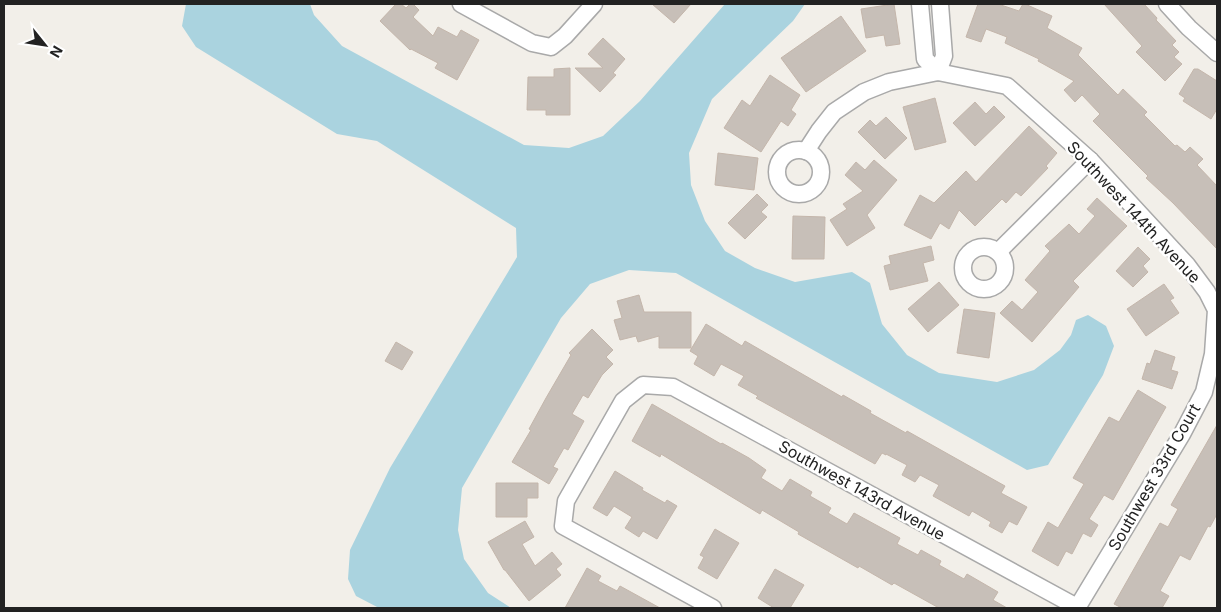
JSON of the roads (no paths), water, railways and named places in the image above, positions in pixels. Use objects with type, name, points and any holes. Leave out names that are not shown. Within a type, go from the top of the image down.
[{"type":"street","points":[[460,4],[532,43],[551,47],[565,36],[594,4]]},
{"type":"street","points":[[920,4],[925,59],[938,72]]},
{"type":"street","points":[[938,72],[944,56],[940,4]]},
{"type":"street","points":[[1167,4],[1189,28],[1217,53]]},
{"type":"street","points":[[806,151],[834,112],[864,92],[889,82],[938,72]]},
{"type":"street","name":"Southwest 144th Avenue","points":[[938,72],[1007,86],[1090,160],[1187,265],[1211,284],[1217,310]]},
{"type":"street","points":[[998,252],[1090,160]]},
{"type":"street","name":"Southwest 33rd Court","points":[[1077,608],[1182,434],[1204,392],[1213,354],[1217,310]]},
{"type":"street","name":"Southwest 143rd Avenue","points":[[713,608],[563,526],[566,501],[623,401],[643,385],[673,387],[1077,608]]},
{"type":"water","points":[[186,4],[310,4],[314,15],[342,46],[524,145],[569,148],[603,136],[640,101],[725,4],[805,4],[793,21],[712,99],[689,153],[691,185],[705,221],[725,251],[755,268],[795,282],[852,272],[870,283],[882,324],[907,355],[939,373],[997,382],[1034,370],[1060,350],[1071,335],[1076,320],[1088,315],[1106,326],[1114,346],[1103,375],[1048,465],[1027,470],[676,273],[629,270],[590,284],[561,318],[462,488],[458,530],[464,559],[488,593],[511,608],[379,608],[356,596],[348,579],[350,550],[390,468],[517,257],[516,228],[377,141],[337,134],[196,47],[182,26]]}]
